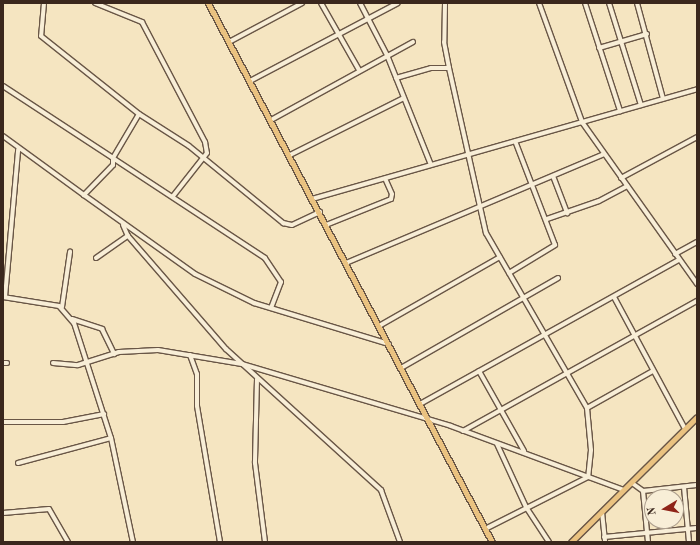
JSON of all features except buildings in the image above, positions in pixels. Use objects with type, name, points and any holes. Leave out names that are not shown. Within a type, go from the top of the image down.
[{"type":"main road","points":[[208,3],[320,212],[492,542]]},
{"type":"main road","points":[[571,542],[697,417]]},
{"type":"street","points":[[44,3],[41,36],[139,114],[189,146],[201,158],[245,189],[283,223],[292,225],[320,212]]},
{"type":"street","points":[[95,3],[142,22],[205,142],[207,153],[201,158],[173,196]]},
{"type":"street","points":[[229,42],[302,3]]},
{"type":"street","points":[[321,3],[359,70]]},
{"type":"street","points":[[360,3],[387,55],[431,165]]},
{"type":"street","points":[[250,81],[398,3]]},
{"type":"street","points":[[446,3],[444,42],[449,68],[471,153],[479,205],[486,232],[524,297],[566,374],[587,408],[590,450],[588,477]]},
{"type":"street","points":[[539,3],[582,122],[697,284]]},
{"type":"street","points":[[585,3],[620,111]]},
{"type":"street","points":[[609,3],[624,41],[641,105]]},
{"type":"street","points":[[637,3],[647,34],[663,99]]},
{"type":"street","points":[[599,48],[647,34]]},
{"type":"street","points":[[271,120],[359,70],[413,42]]},
{"type":"street","points":[[396,78],[431,68],[449,68]]},
{"type":"street","points":[[3,86],[173,196],[265,258],[281,282],[271,308]]},
{"type":"street","points":[[312,199],[697,89]]},
{"type":"street","points":[[290,156],[404,98]]},
{"type":"street","points":[[84,195],[112,165],[113,158],[139,114]]},
{"type":"street","points":[[3,136],[18,150],[195,274],[271,308],[389,344]]},
{"type":"street","points":[[621,178],[697,137]]},
{"type":"street","points":[[509,273],[555,245],[547,219],[515,141]]},
{"type":"street","points":[[18,150],[4,297],[62,307],[72,318],[89,363],[111,438],[133,542]]},
{"type":"street","points":[[346,263],[479,205],[532,185],[604,154]]},
{"type":"street","points":[[552,176],[567,213]]},
{"type":"street","points":[[326,225],[391,199],[392,194],[385,178]]},
{"type":"street","points":[[547,219],[567,213],[627,186]]},
{"type":"street","points":[[123,225],[128,236],[242,364],[381,490],[400,542]]},
{"type":"street","points":[[96,258],[128,236]]},
{"type":"street","points":[[675,254],[697,242]]},
{"type":"street","points":[[62,307],[70,252]]},
{"type":"street","points":[[379,326],[500,256]]},
{"type":"street","points":[[420,404],[545,336],[679,260]]},
{"type":"street","points":[[402,368],[558,278]]},
{"type":"street","points":[[614,297],[685,429]]},
{"type":"street","points":[[463,431],[697,301]]},
{"type":"street","points":[[72,318],[102,329],[114,354]]},
{"type":"street","points":[[53,363],[89,363],[114,354],[158,350],[242,364],[463,431],[497,444],[524,451],[624,490]]},
{"type":"street","points":[[190,355],[196,374],[197,406],[220,542]]},
{"type":"street","points":[[479,371],[524,451]]},
{"type":"street","points":[[587,408],[653,371]]},
{"type":"street","points":[[257,379],[255,463],[266,542]]},
{"type":"street","points":[[3,422],[63,422],[104,414]]},
{"type":"street","points":[[18,463],[111,438]]},
{"type":"street","points":[[497,444],[526,507],[549,542]]},
{"type":"street","points":[[485,529],[588,477]]},
{"type":"street","points":[[632,483],[643,491],[697,485]]},
{"type":"street","points":[[684,487],[689,542]]},
{"type":"street","points":[[643,491],[648,542]]},
{"type":"street","points":[[3,513],[49,509],[68,542]]},
{"type":"street","points":[[602,512],[604,540],[647,532],[697,528]]}]
